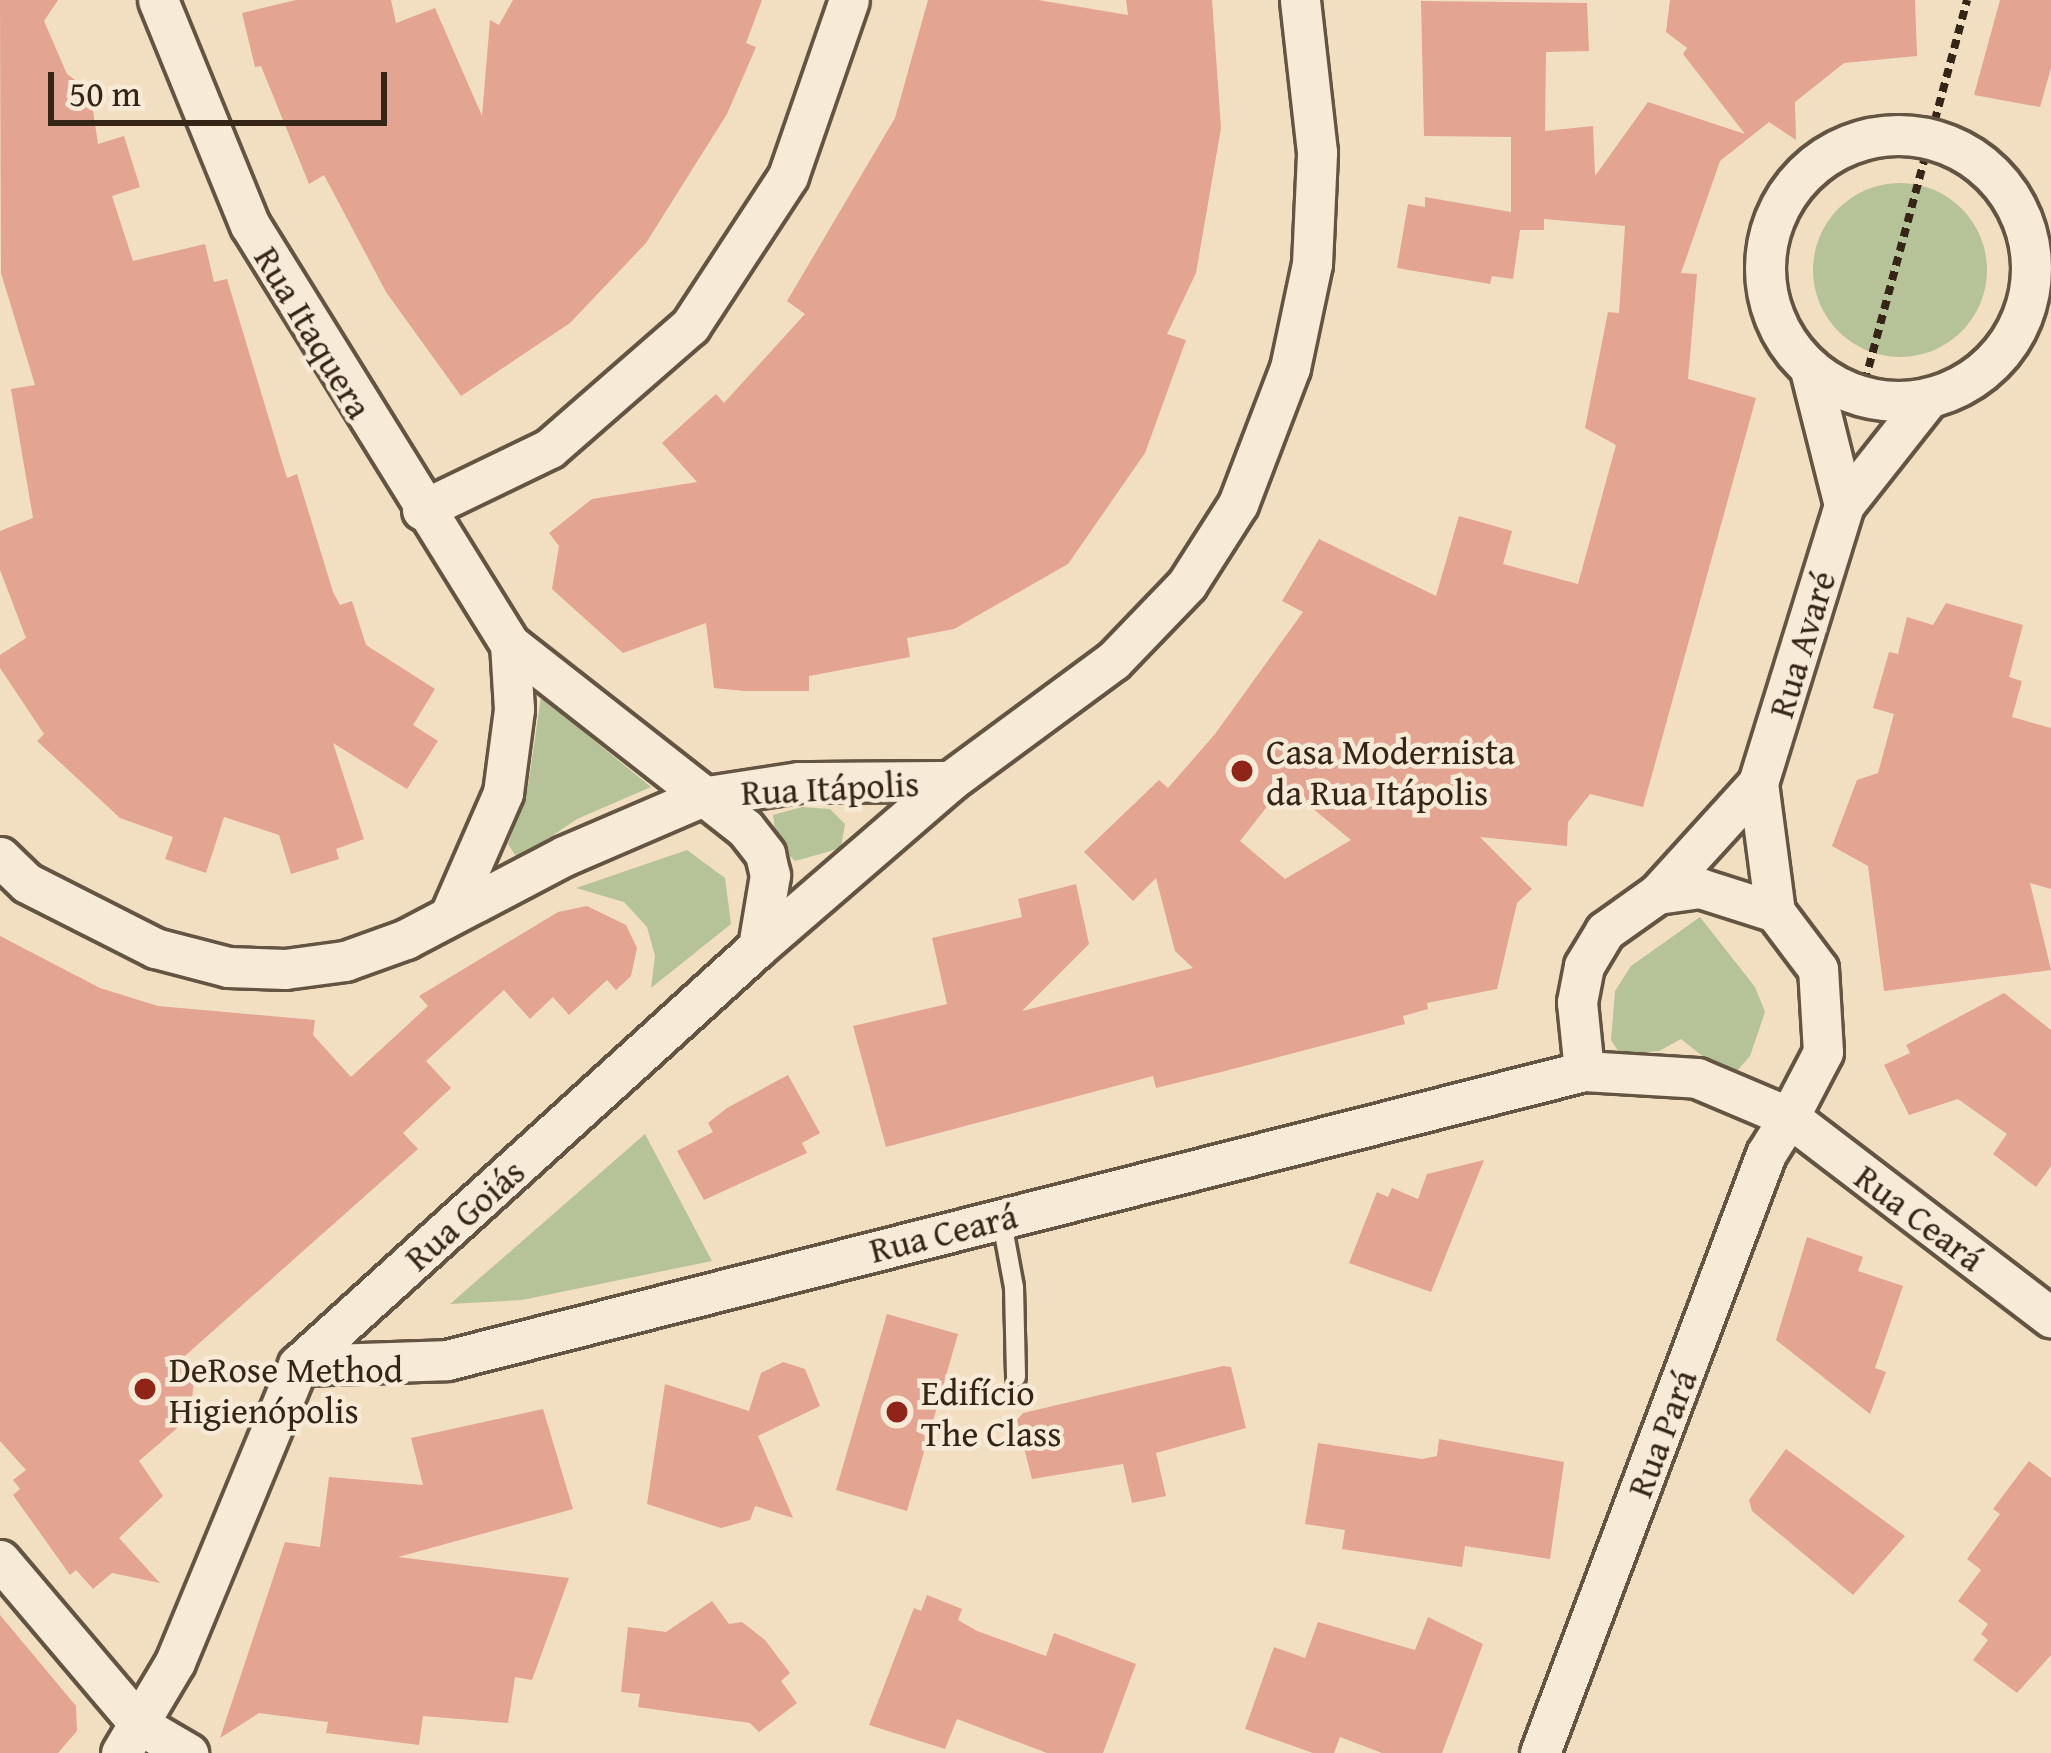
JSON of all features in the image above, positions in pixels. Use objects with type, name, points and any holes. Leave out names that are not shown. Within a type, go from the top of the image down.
[{"type":"street","name":"Rua Itaquera","points":[[158,0],[250,225],[422,510],[510,644],[765,854],[770,875],[758,946]]},
{"type":"street","points":[[422,510],[550,448],[690,326],[745,253],[788,176],[849,0]]},
{"type":"street","name":"Rua Itápolis","points":[[0,857],[86,917],[155,949],[228,967],[345,962],[701,797],[837,782],[950,781],[1113,661],[1187,584],[1238,504],[1290,368],[1312,264],[1317,152],[1300,0]]},
{"type":"street","points":[[1886,135],[1930,138],[1994,174],[2040,242],[2021,322],[1998,357],[1966,384],[1927,400],[1861,396],[1810,370],[1782,335],[1766,293],[1766,248],[1780,206],[1807,171],[1844,146],[1886,135]]},
{"type":"street","points":[[1810,370],[1844,505]]},
{"type":"street","name":"Rua Avaré","points":[[1774,912],[1759,783],[1844,505],[1927,400]]},
{"type":"street","name":"Rua Itaquera","points":[[452,912],[503,793],[514,709],[510,644]]},
{"type":"street","name":"Rua Goiás","points":[[130,1739],[175,1662],[298,1365],[758,946],[950,781]]},
{"type":"street","points":[[837,782],[867,816],[875,849]]},
{"type":"street","name":"Rua Avaré","points":[[1657,894],[1759,783]]},
{"type":"street","points":[[1700,887],[1774,912],[1818,970],[1826,1008],[1823,1052],[1789,1117],[1681,1074],[1584,1071],[1577,1002],[1584,966],[1605,932],[1657,894],[1700,887]]},
{"type":"street","name":"Rua Ceará","points":[[298,1365],[447,1360],[1584,1071]]},
{"type":"street","name":"Rua Ceará","points":[[1789,1117],[2051,1317]]},
{"type":"street","name":"Rua Pará","points":[[1540,1753],[1766,1154],[1789,1117]]},
{"type":"street","points":[[0,1560],[130,1739],[188,1753]]},
{"type":"lane","points":[[1001,1217],[1014,1287],[1016,1376]]},
{"type":"path","points":[[1861,396],[1967,0]]},
{"type":"green space","points":[[1900,183],[1933,189],[1962,208],[1981,237],[1987,270],[1981,303],[1962,332],[1933,351],[1900,357],[1867,351],[1838,332],[1819,303],[1813,270],[1819,237],[1838,208],[1867,189]]},
{"type":"green space","points":[[541,697],[651,787],[577,819],[518,859],[508,844],[528,786]]},
{"type":"green space","points":[[802,807],[830,809],[845,824],[841,848],[795,861],[777,843],[773,815]]},
{"type":"green space","points":[[687,850],[725,878],[731,924],[651,988],[655,956],[647,927],[624,902],[576,888]]},
{"type":"green space","points":[[1700,917],[1755,987],[1765,1012],[1750,1056],[1737,1071],[1720,1070],[1681,1039],[1659,1051],[1620,1054],[1611,1040],[1615,991],[1631,966]]},
{"type":"green space","points":[[645,1134],[712,1261],[522,1300],[450,1304]]},
{"type":"building","points":[[0,0],[58,0],[44,21],[67,74],[90,91],[98,144],[124,136],[140,187],[112,196],[133,261],[205,244],[214,282],[227,279],[287,478],[297,474],[333,592],[340,605],[352,601],[366,645],[435,689],[413,725],[438,741],[407,789],[333,743],[364,839],[336,849],[339,859],[291,874],[279,835],[224,817],[206,873],[165,859],[173,837],[120,818],[37,741],[44,734],[0,668],[0,655],[26,638],[0,570],[0,531],[33,518],[11,389],[35,385],[1,273]]},
{"type":"building","points":[[296,0],[391,0],[396,23],[435,8],[482,116],[490,20],[499,25],[513,0],[762,0],[746,43],[756,47],[727,114],[646,243],[570,323],[461,396],[386,292],[324,175],[309,184],[261,66],[255,67],[242,13]]},
{"type":"building","points":[[928,0],[1038,0],[1128,15],[1126,0],[1212,0],[1221,128],[1196,273],[1167,334],[1186,340],[1145,453],[1068,564],[954,629],[907,638],[910,657],[809,676],[809,691],[745,691],[714,688],[706,623],[623,653],[552,589],[559,546],[549,533],[592,499],[697,482],[662,443],[716,394],[724,403],[805,314],[787,301],[895,118]]},
{"type":"building","points":[[1670,0],[1915,0],[1917,56],[1844,63],[1795,102],[1796,140],[1769,122],[1720,161],[1681,273],[1697,274],[1688,379],[1756,398],[1643,807],[1590,794],[1568,822],[1567,846],[1480,837],[1532,889],[1517,903],[1497,989],[1427,1003],[1428,1009],[1403,1016],[1405,1024],[1225,1071],[1156,1088],[1153,1076],[886,1147],[853,1026],[947,1004],[932,938],[1022,917],[1018,899],[1076,884],[1089,944],[1022,1011],[1193,968],[1175,951],[1156,878],[1133,901],[1084,852],[1159,780],[1168,788],[1215,734],[1303,612],[1282,601],[1319,539],[1436,596],[1459,516],[1512,531],[1503,564],[1578,584],[1616,445],[1585,428],[1608,312],[1619,313],[1625,226],[1544,219],[1544,230],[1520,230],[1513,279],[1492,276],[1490,284],[1397,268],[1408,204],[1425,207],[1425,197],[1511,212],[1511,137],[1424,136],[1421,1],[1587,3],[1589,51],[1546,52],[1545,131],[1593,126],[1595,176],[1648,102],[1745,134],[1683,54],[1687,48],[1666,32]],"holes":[[[1284,785],[1351,840],[1285,879],[1240,841]]]},
{"type":"building","points":[[2000,0],[2051,0],[2051,68],[2040,107],[1974,95]]},
{"type":"building","points":[[1946,603],[2023,625],[2009,677],[2022,681],[2012,717],[2051,728],[2051,889],[2030,883],[2051,970],[1884,991],[1868,866],[1832,846],[1857,780],[1878,773],[1894,714],[1873,708],[1889,652],[1898,654],[1907,617],[1933,625]]},
{"type":"building","points":[[587,906],[626,925],[637,948],[631,976],[616,990],[607,980],[569,1015],[553,997],[530,1019],[504,990],[426,1061],[451,1088],[403,1133],[418,1149],[177,1363],[194,1381],[190,1417],[139,1461],[163,1496],[119,1538],[160,1583],[112,1573],[93,1589],[76,1570],[70,1575],[13,1495],[20,1489],[13,1480],[26,1470],[0,1441],[0,936],[100,988],[158,1006],[315,1020],[313,1035],[351,1077],[428,1006],[419,996],[558,912]]},
{"type":"building","points":[[2004,993],[2051,1030],[2051,1166],[2036,1187],[1993,1154],[2007,1134],[1958,1099],[1909,1115],[1884,1065],[1910,1053],[1906,1045]]},
{"type":"building","points":[[788,1075],[820,1133],[802,1143],[807,1153],[704,1200],[677,1151],[713,1132],[708,1123],[727,1108]]},
{"type":"building","points":[[1484,1160],[1431,1292],[1349,1263],[1377,1192],[1388,1197],[1392,1188],[1418,1199],[1427,1174]]},
{"type":"building","points":[[1807,1237],[1863,1257],[1858,1271],[1903,1286],[1875,1368],[1886,1372],[1870,1414],[1776,1340]]},
{"type":"building","name":"Edifício The Class","points":[[887,1314],[958,1334],[907,1511],[836,1490]]},
{"type":"building","points":[[783,1362],[805,1369],[820,1406],[758,1436],[793,1518],[755,1506],[750,1520],[721,1528],[647,1504],[665,1384],[749,1411],[761,1373]]},
{"type":"building","points":[[1231,1367],[1246,1428],[1156,1453],[1166,1496],[1132,1503],[1123,1464],[1032,1479],[1017,1420],[1023,1413]]},
{"type":"building","points":[[543,1409],[573,1509],[398,1557],[569,1578],[532,1680],[515,1677],[508,1723],[423,1716],[419,1745],[326,1733],[328,1722],[259,1713],[220,1738],[285,1542],[320,1547],[329,1477],[423,1485],[411,1438]]},
{"type":"building","points":[[1439,1439],[1564,1462],[1550,1559],[1465,1546],[1462,1567],[1342,1549],[1345,1530],[1305,1524],[1318,1443],[1422,1459],[1437,1456]]},
{"type":"building","points":[[1786,1449],[1905,1536],[1853,1595],[1752,1511],[1749,1500]]},
{"type":"building","points":[[2029,1461],[2051,1478],[2051,1655],[2017,1693],[1973,1660],[1988,1640],[1981,1634],[1988,1624],[1958,1601],[1981,1570],[1967,1559],[2000,1514],[1993,1509]]},
{"type":"building","points":[[927,1595],[962,1609],[958,1620],[977,1631],[1046,1656],[1054,1633],[1136,1664],[1103,1753],[1047,1753],[957,1719],[945,1749],[869,1725],[914,1608],[921,1611]]},
{"type":"building","points":[[712,1601],[729,1624],[742,1622],[765,1640],[790,1673],[781,1681],[797,1703],[759,1732],[750,1723],[638,1707],[640,1694],[621,1692],[628,1627],[666,1632]]},
{"type":"building","points":[[0,1615],[76,1706],[77,1731],[58,1753],[0,1753]]},
{"type":"building","points":[[1428,1617],[1483,1644],[1442,1753],[1382,1753],[1340,1737],[1334,1753],[1313,1753],[1245,1729],[1274,1647],[1305,1658],[1318,1622],[1415,1650]]},
{"type":"place","name":"Casa Modernista da Rua Itápolis","points":[[1242,771]]},
{"type":"place","name":"DeRose Method Higienópolis","points":[[145,1389]]},
{"type":"place","name":"Edifício The Class","points":[[897,1412]]}]
